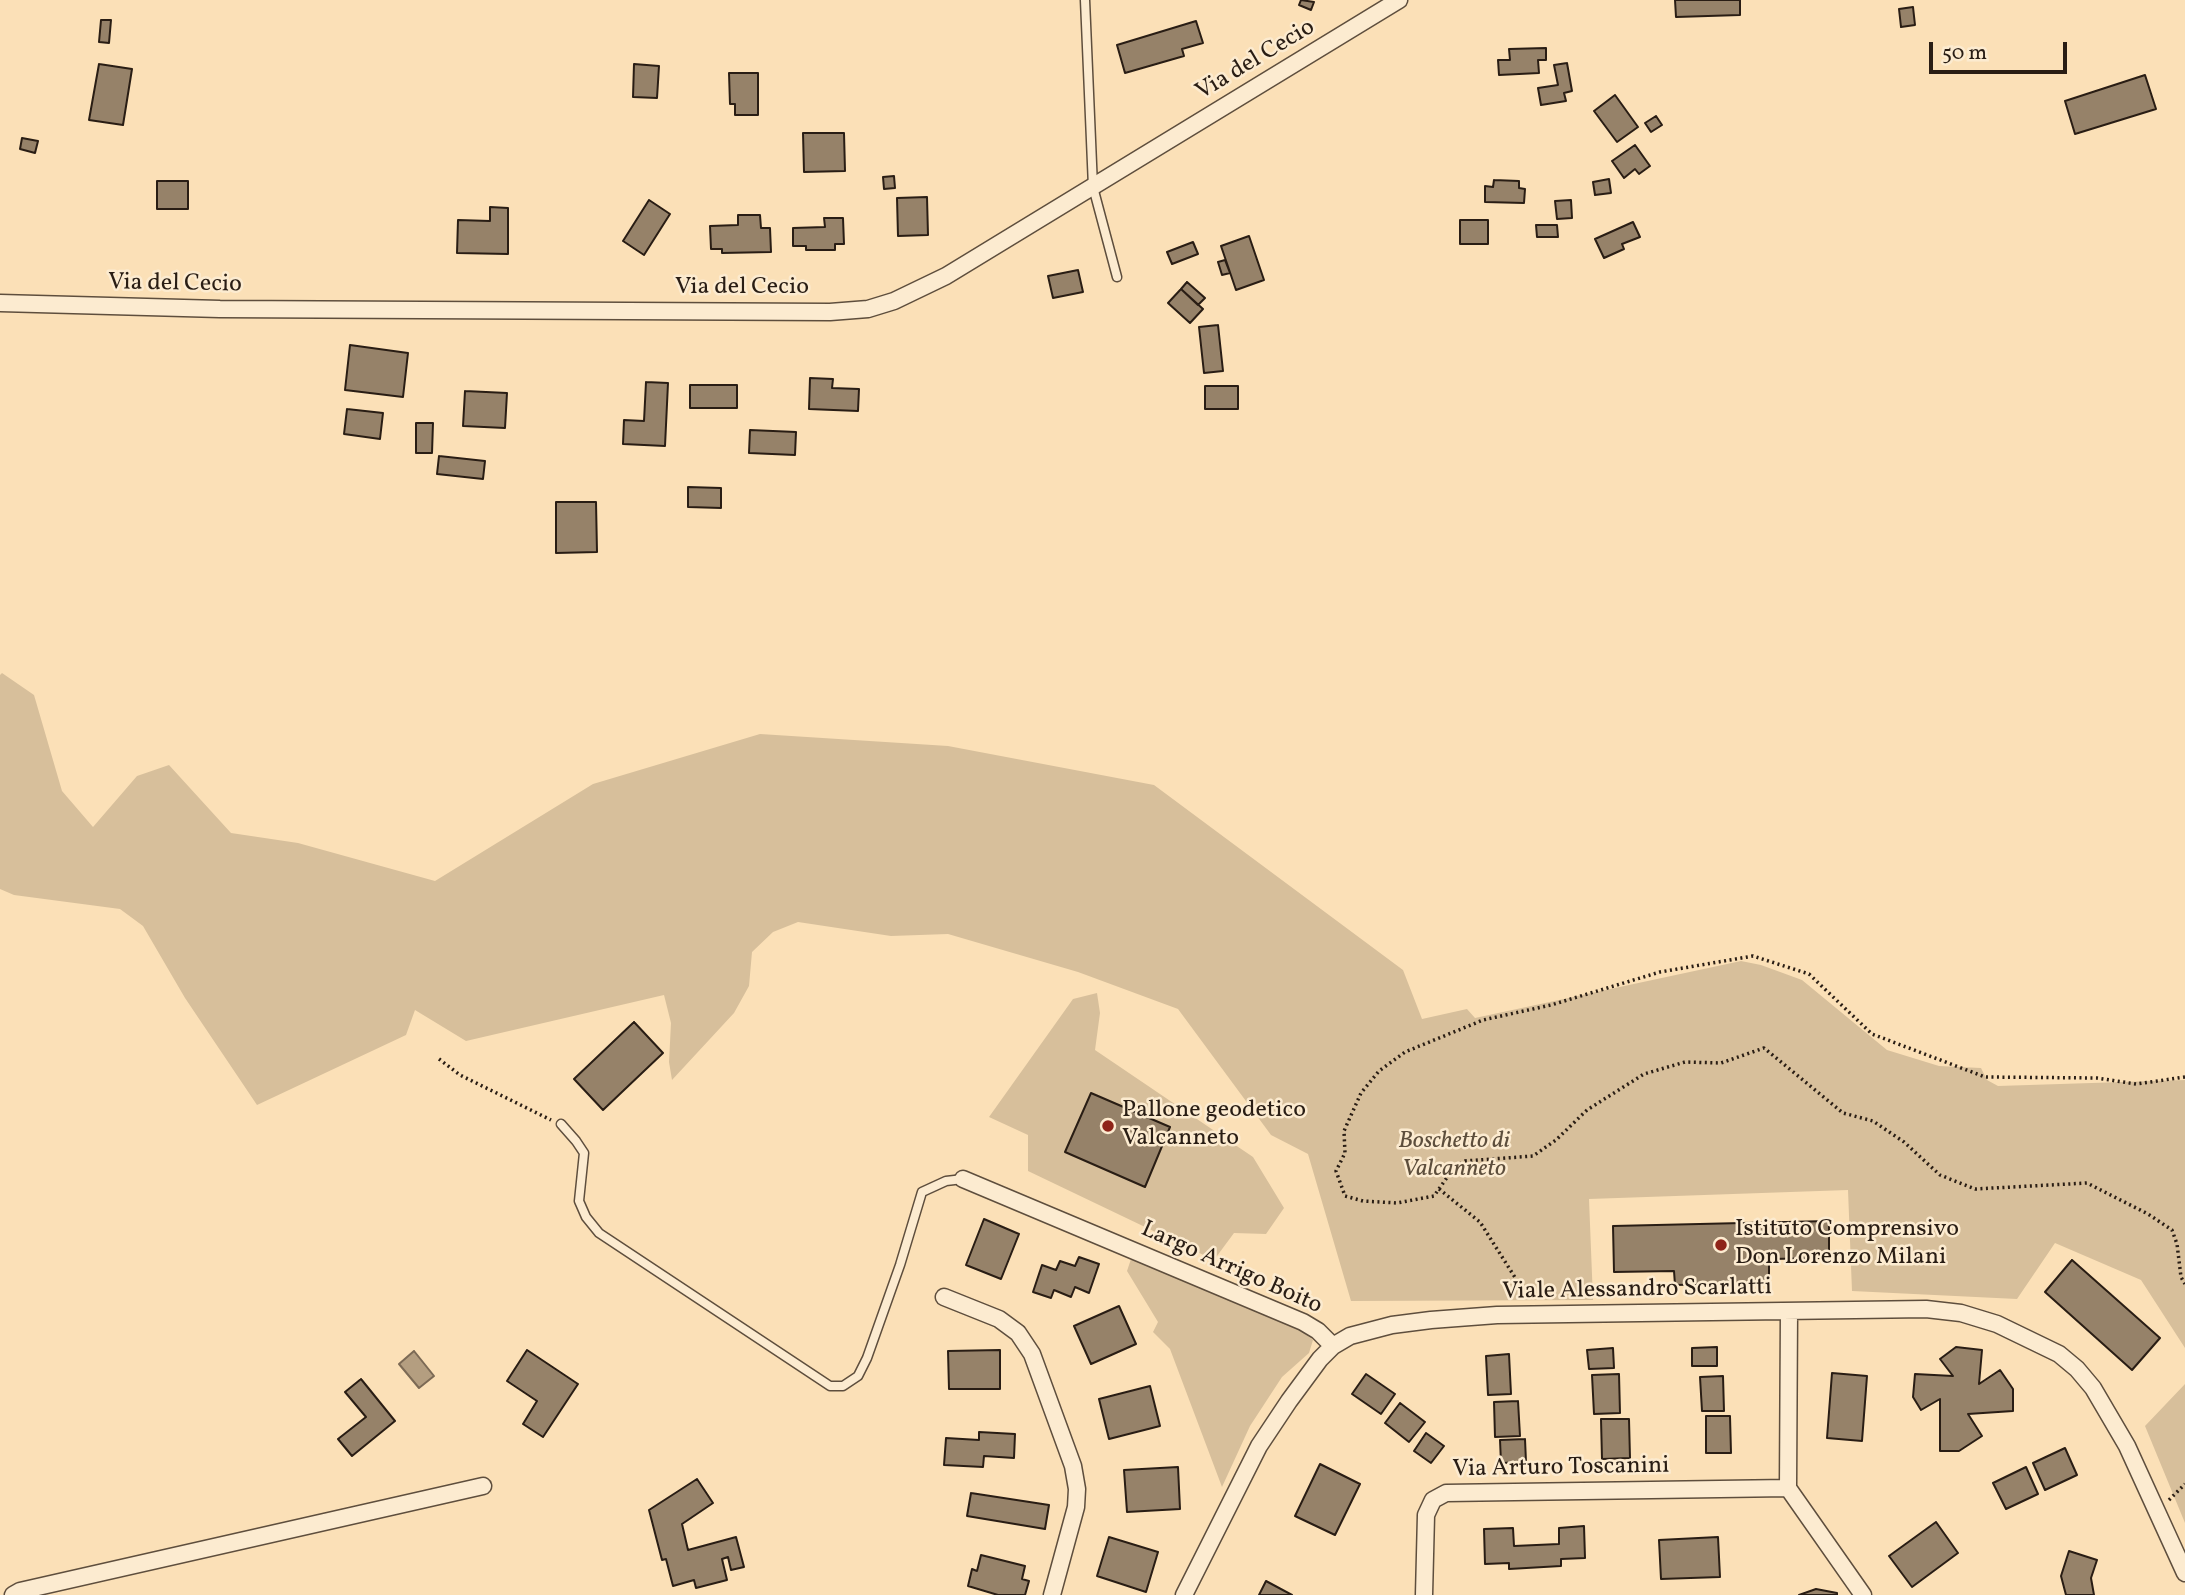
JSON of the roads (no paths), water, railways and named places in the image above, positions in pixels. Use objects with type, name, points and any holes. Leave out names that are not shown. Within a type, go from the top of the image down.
[{"type":"street","name":"Via del Cecio","points":[[0,303],[220,309],[850,311],[887,304],[937,281],[1399,0]]},
{"type":"street","name":"Largo Arrigo Boito","points":[[963,1179],[1303,1322],[1333,1346],[1317,1363],[1270,1430],[1247,1469],[1184,1595]]},
{"type":"street","points":[[944,1297],[999,1319],[1018,1333],[1031,1354],[1073,1466],[1077,1489],[1076,1507],[1052,1595]]},
{"type":"street","name":"Viale Alessandro Scarlatti","points":[[1333,1346],[1359,1333],[1414,1322],[1478,1316],[1926,1308],[1951,1311],[1997,1324],[2059,1354],[2082,1375],[2105,1405],[2138,1469],[2185,1573]]},
{"type":"street","points":[[1790,1311],[1788,1488],[1863,1595]]},
{"type":"street","points":[[13,1595],[20,1591],[483,1486]]},
{"type":"street","name":"Via Arturo Toscanini","points":[[1424,1595],[1426,1515],[1433,1500],[1443,1494],[1788,1488]]},
{"type":"lane","points":[[1085,0],[1093,187],[1117,277]]},
{"type":"lane","points":[[561,1124],[584,1153],[579,1201],[586,1217],[598,1233],[830,1386],[843,1386],[858,1376],[867,1359],[922,1192],[946,1181],[963,1179]]},
{"type":"place","name":"Pallone geodetico Valcanneto","points":[[1108,1126]]},
{"type":"place","name":"Istituto Comprensivo Don Lorenzo Milani","points":[[1721,1245]]},
{"type":"park label","name":"Boschetto di Valcanneto","points":[[1454,1157]]}]
